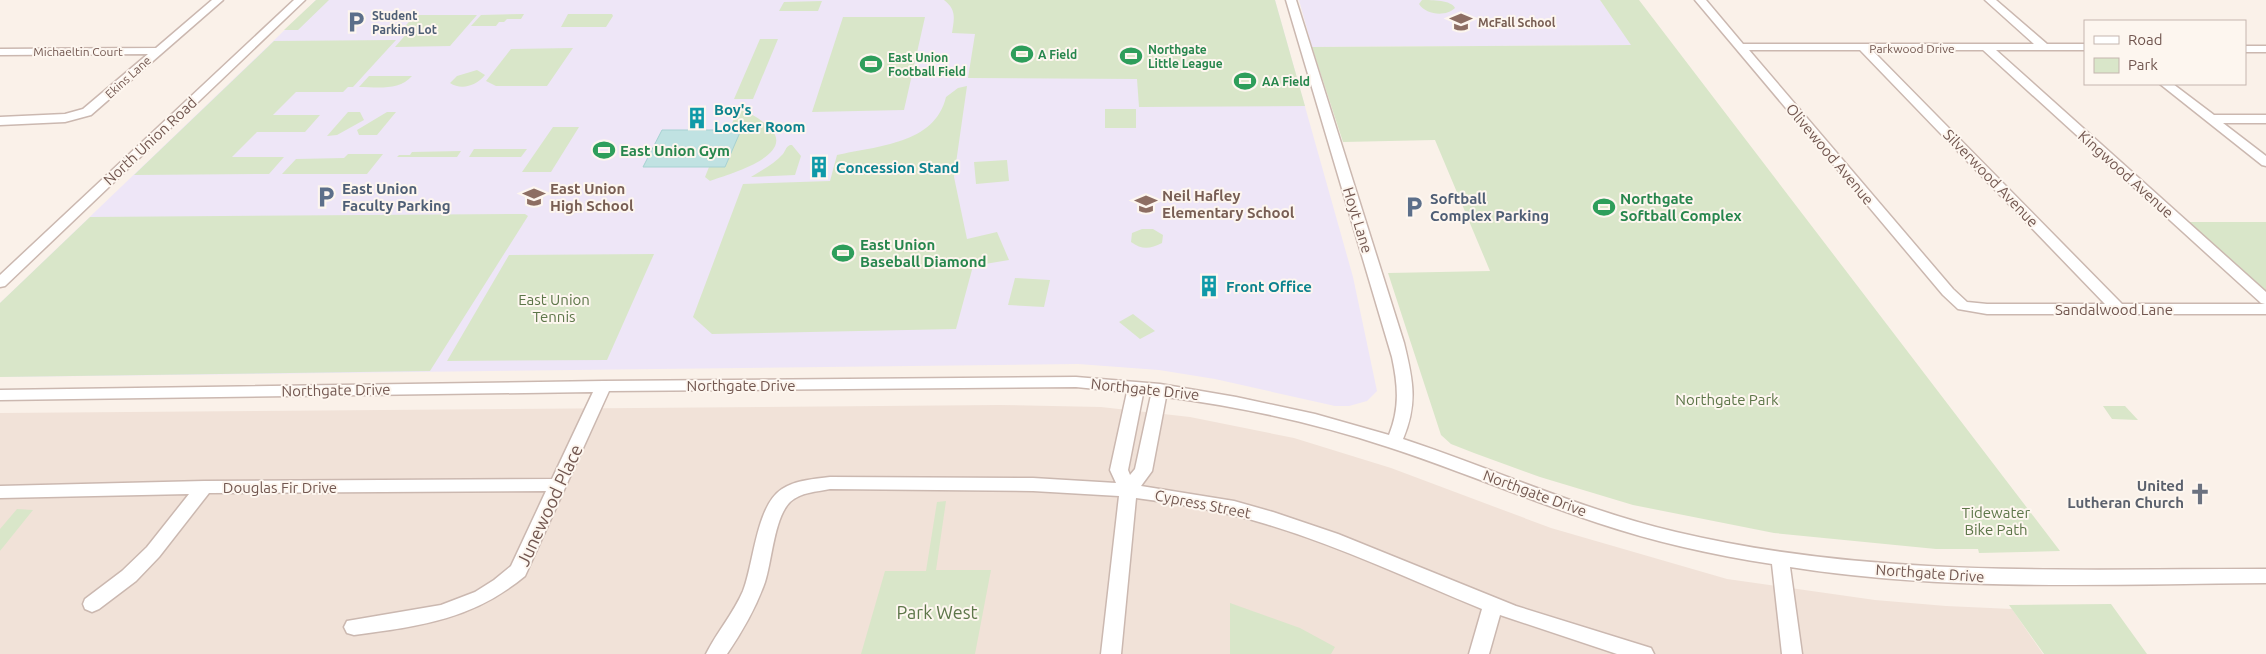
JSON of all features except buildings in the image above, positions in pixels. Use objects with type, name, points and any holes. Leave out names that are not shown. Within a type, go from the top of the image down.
[{"type":"street","name":"Ekins Lane","points":[[0,120],[65,118],[87,112],[218,0]]},
{"type":"street","name":"North Union Road","points":[[0,283],[300,0]]},
{"type":"street","name":"Hoyt Lane","points":[[1291,0],[1396,343],[1407,388],[1406,408],[1394,442]]},
{"type":"street","name":"Olivewood Avenue","points":[[1700,0],[1948,292],[1963,306]]},
{"type":"street","points":[[1990,0],[2044,47]]},
{"type":"street","name":"Parkwood Drive","points":[[1740,47],[2084,47]]},
{"type":"street","name":"Kingwood Avenue","points":[[1986,47],[2266,300]]},
{"type":"street","name":"Silverwood Avenue","points":[[1864,48],[2118,309]]},
{"type":"street","points":[[2246,49],[2266,49]]},
{"type":"street","name":"Michaeltin Court","points":[[0,52],[157,51]]},
{"type":"street","points":[[2167,85],[2266,162]]},
{"type":"street","points":[[2210,119],[2266,118]]},
{"type":"street","name":"Sandalwood Lane","points":[[1963,306],[1987,309],[2266,309]]},
{"type":"street","name":"Northgate Drive","points":[[0,395],[603,386],[1076,382],[1136,386],[1211,396],[1295,414],[1394,442],[1584,512],[1674,538],[1780,558],[1892,572],[1991,577],[2266,576]]},
{"type":"street","name":"Junewood Place","points":[[354,627],[406,620],[464,606],[489,595],[503,586],[518,571],[559,486],[603,386]]},
{"type":"street","points":[[1112,654],[1128,490],[1119,470],[1136,386]]},
{"type":"street","points":[[1128,490],[1143,471],[1160,389]]},
{"type":"street","name":"Cypress Street","points":[[716,654],[731,633],[757,579],[775,508],[782,499],[802,487],[830,484],[1077,486],[1128,490],[1232,508],[1292,524],[1493,605],[1644,654]]},
{"type":"street","name":"Douglas Fir Drive","points":[[0,492],[204,488],[559,486]]},
{"type":"street","points":[[92,604],[129,576],[153,552],[204,488]]},
{"type":"street","points":[[1780,558],[1792,654]]},
{"type":"street","points":[[1479,654],[1493,605]]},
{"type":"shaded area","name":"East Union High School","points":[[316,0],[1275,0],[1353,277],[1377,391],[1367,401],[1349,406],[1335,406],[1215,379],[1159,370],[1078,364],[0,377],[0,303]]},
{"type":"shaded area","name":"McFall School","points":[[1299,0],[1600,0],[1632,45],[1312,47]]},
{"type":"shaded area","points":[[999,405],[1101,407],[1190,417],[1294,438],[1391,468],[1551,528],[1727,579],[1875,600],[2012,609],[2043,654],[0,654],[0,413]]},
{"type":"green space","points":[[316,0],[329,0],[298,30],[284,30]]},
{"type":"green space","name":"Northgate Little League","points":[[944,0],[1275,0],[1305,106],[1139,107],[1137,79],[968,78],[975,34],[952,33],[953,11]]},
{"type":"green space","points":[[1422,0],[1446,2],[1455,8],[1442,14],[1426,11],[1419,4]]},
{"type":"green space","points":[[1600,0],[1639,0],[2060,551],[1979,553],[1978,549],[1936,549],[1774,533],[1633,505],[1540,477],[1474,453],[1451,444],[1441,435],[1388,273],[1490,271],[1435,140],[1343,142],[1312,47],[1631,45]]},
{"type":"green space","points":[[822,1],[818,11],[779,11],[784,2]]},
{"type":"green space","points":[[524,14],[521,19],[507,19],[504,22],[499,22],[496,26],[471,26],[481,15]]},
{"type":"green space","points":[[568,14],[612,14],[613,16],[606,27],[561,27]]},
{"type":"green space","points":[[415,15],[477,15],[450,46],[395,47],[408,32],[400,32]]},
{"type":"green space","name":"East Union Football Field","points":[[843,17],[925,17],[904,110],[812,112]]},
{"type":"green space","points":[[760,39],[778,39],[753,99],[734,99]]},
{"type":"green space","points":[[396,40],[353,87],[348,87],[343,92],[296,92],[273,115],[320,115],[305,132],[257,132],[232,157],[284,157],[269,174],[134,175],[274,41]]},
{"type":"green space","points":[[573,48],[547,86],[496,86],[486,81],[511,49]]},
{"type":"green space","points":[[477,70],[485,75],[474,84],[459,87],[450,83],[457,76]]},
{"type":"green space","points":[[369,76],[412,76],[407,81],[394,86],[359,87]]},
{"type":"green space","name":"East Union Baseball Diamond","points":[[967,86],[954,177],[967,239],[997,232],[1009,260],[973,266],[956,329],[712,334],[693,317],[743,184],[830,181],[837,155],[886,145],[917,134],[930,125],[940,113],[946,97],[958,88]]},
{"type":"green space","points":[[1105,109],[1136,109],[1136,128],[1105,128]]},
{"type":"green space","points":[[738,110],[750,113],[768,126],[776,136],[775,146],[768,155],[744,169],[710,181],[705,177],[709,167],[725,167],[740,130],[729,130]]},
{"type":"green space","points":[[348,112],[360,112],[364,120],[337,135],[327,136]]},
{"type":"green space","points":[[387,112],[396,112],[377,135],[359,135],[357,130]]},
{"type":"green space","points":[[553,127],[579,127],[551,172],[522,172]]},
{"type":"green space","points":[[790,145],[801,156],[795,175],[751,177],[776,161]]},
{"type":"green space","points":[[474,149],[527,149],[521,157],[469,157]]},
{"type":"green space","points":[[461,151],[457,157],[397,157],[399,155],[410,155],[412,152]]},
{"type":"green space","points":[[348,154],[383,154],[367,174],[282,174],[296,159],[344,158]]},
{"type":"green space","points":[[1007,160],[1009,181],[976,184],[974,162]]},
{"type":"green space","points":[[525,214],[528,216],[430,371],[0,377],[0,303],[90,217]]},
{"type":"green space","points":[[2179,222],[2266,222],[2266,300]]},
{"type":"green space","points":[[1142,229],[1153,229],[1163,235],[1162,243],[1146,248],[1131,242],[1132,233]]},
{"type":"green space","name":"East Union Tennis","points":[[654,254],[607,360],[447,361],[509,255]]},
{"type":"green space","points":[[1015,278],[1050,280],[1044,307],[1008,305]]},
{"type":"green space","points":[[1133,314],[1155,331],[1140,339],[1119,322]]},
{"type":"green space","points":[[2103,406],[2125,406],[2138,420],[2112,419]]},
{"type":"green space","name":"Park West","points":[[946,501],[936,570],[991,570],[975,654],[861,654],[885,571],[926,571],[937,502]]},
{"type":"green space","points":[[17,509],[33,510],[0,551],[0,529]]},
{"type":"green space","points":[[1230,603],[1300,628],[1335,647],[1331,654],[1230,654]]},
{"type":"green space","points":[[2111,604],[2147,654],[2044,654],[2009,605]]},
{"type":"water","points":[[662,130],[741,130],[725,167],[643,167]]},
{"type":"place","name":"Student Parking Lot","points":[[356,22]]},
{"type":"place","name":"McFall School","points":[[1461,22]]},
{"type":"place","name":"A Field","points":[[1022,54]]},
{"type":"place","name":"Northgate Little League","points":[[1131,56]]},
{"type":"place","name":"East Union Football Field","points":[[871,64]]},
{"type":"place","name":"AA Field","points":[[1245,81]]},
{"type":"place","name":"Boy's Locker Room","points":[[697,118]]},
{"type":"place","name":"East Union Gym","points":[[604,150]]},
{"type":"place","name":"Concession Stand","points":[[819,167]]},
{"type":"place","name":"East Union Faculty Parking","points":[[326,197]]},
{"type":"place","name":"East Union High School","points":[[534,197]]},
{"type":"place","name":"Neil Hafley Elementary School","points":[[1146,204]]},
{"type":"place","name":"Softball Complex Parking","points":[[1414,207]]},
{"type":"place","name":"Northgate Softball Complex","points":[[1604,207]]},
{"type":"place","name":"East Union Baseball Diamond","points":[[843,253]]},
{"type":"place","name":"Front Office","points":[[1209,286]]},
{"type":"place","name":"United Lutheran Church","points":[[2200,494]]},
{"type":"park label","name":"Northgate Park","points":[[1727,399]]},
{"type":"park label","name":"Tidewater Bike Path","points":[[1996,520]]}]
